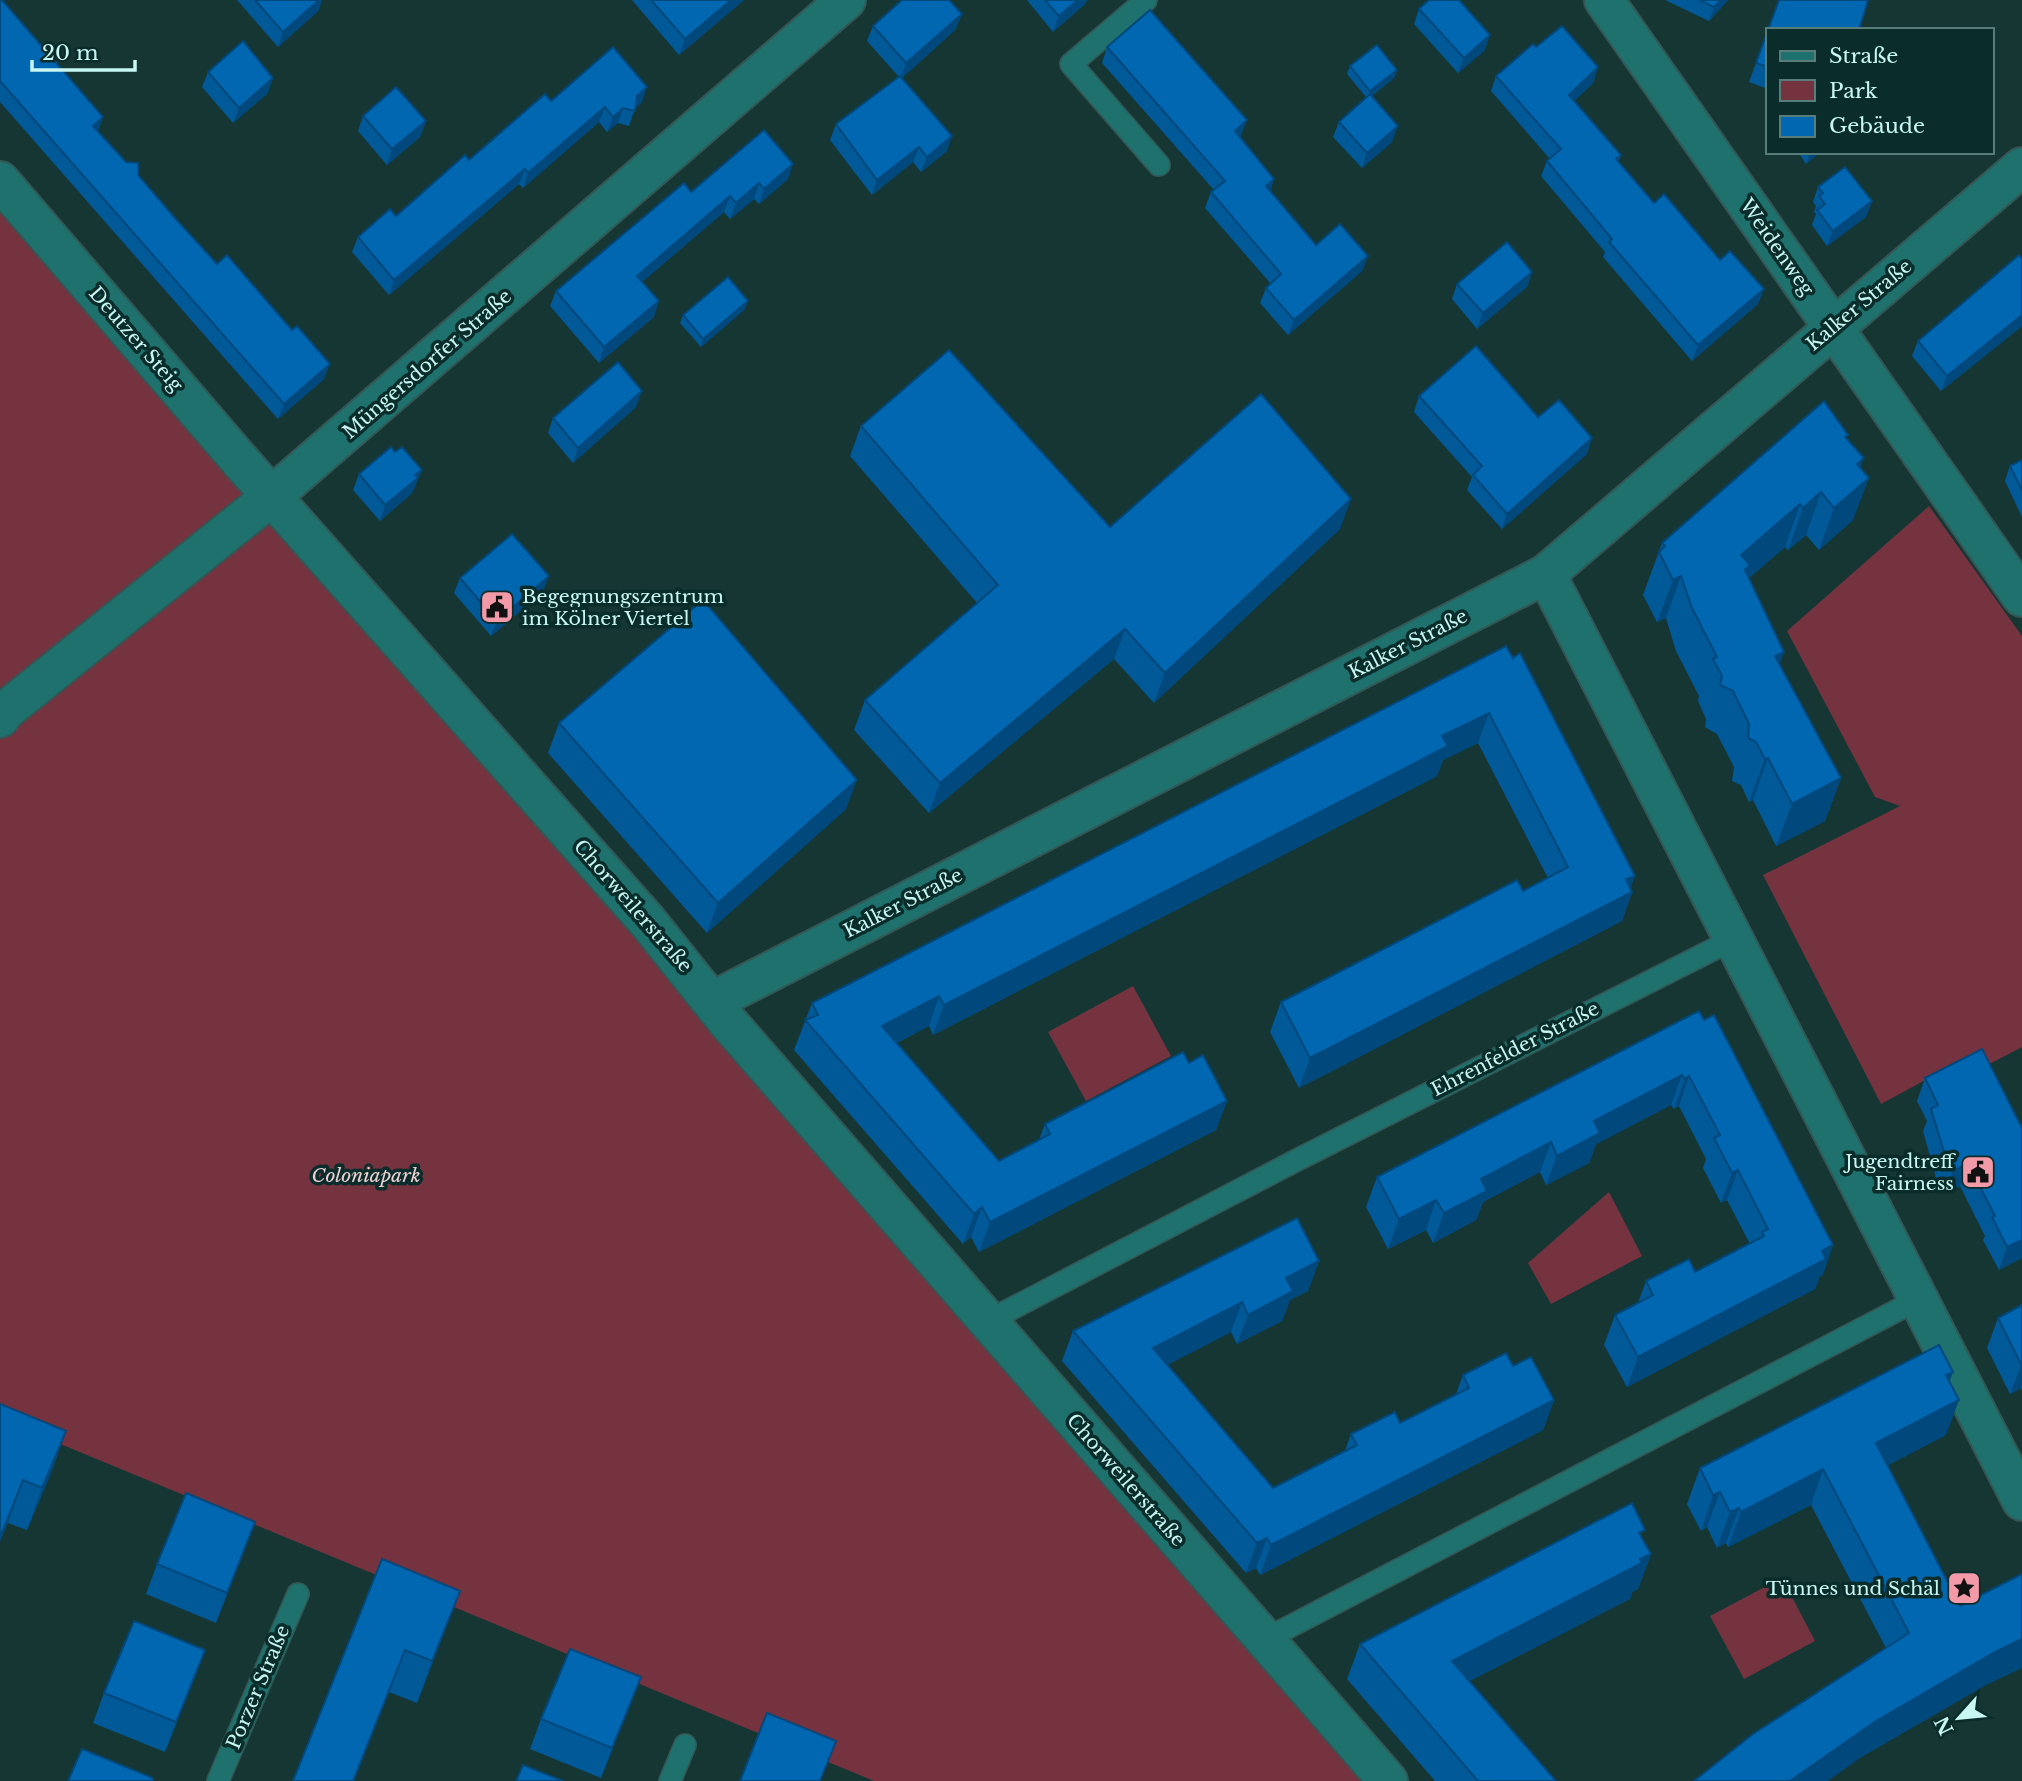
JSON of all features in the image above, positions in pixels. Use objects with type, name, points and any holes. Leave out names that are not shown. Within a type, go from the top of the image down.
[{"type":"street","name":"Müngersdorfer Straße","points":[[0,718],[272,496],[846,0]]},
{"type":"street","name":"Weidenweg","points":[[1604,0],[2022,597]]},
{"type":"street","name":"Kalker Straße","points":[[713,1000],[1546,574],[2022,167]]},
{"type":"street","name":"Deutzer Steig","points":[[0,181],[272,496]]},
{"type":"street","name":"Chorweilerstraße","points":[[272,496],[639,912],[713,1000],[727,1021],[1388,1781]]},
{"type":"street","points":[[1546,574],[2022,1501]]},
{"type":"lane","points":[[1146,0],[1071,64],[1159,165]]},
{"type":"lane","name":"Ehrenfelder Straße","points":[[988,1321],[1297,1160],[1734,939]]},
{"type":"lane","points":[[1264,1640],[1617,1453],[1919,1299]]},
{"type":"lane","name":"Porzer Straße","points":[[218,1781],[298,1594]]},
{"type":"lane","points":[[670,1781],[685,1745]]},
{"type":"green space","name":"Coloniapark","points":[[0,203],[1372,1781],[874,1781],[0,1419]]},
{"type":"green space","points":[[1929,506],[2022,636],[2022,1047],[1974,1072],[1968,1057],[1881,1104],[1763,875],[1900,806],[1875,797],[1787,631]]},
{"type":"green space","points":[[1133,986],[1171,1056],[1086,1101],[1048,1032]]},
{"type":"green space","points":[[1609,1192],[1642,1256],[1551,1304],[1528,1263]]},
{"type":"green space","points":[[1782,1578],[1815,1641],[1744,1679],[1710,1616]]},
{"type":"building","points":[[0,0],[103,117],[93,126],[126,162],[138,163],[138,175],[174,217],[217,264],[227,255],[292,330],[297,326],[330,364],[284,404],[0,81]]},
{"type":"building","points":[[255,0],[319,0],[283,32]]},
{"type":"building","points":[[651,0],[731,0],[685,39]]},
{"type":"building","points":[[902,0],[949,0],[962,14],[906,63],[873,26]]},
{"type":"building","points":[[1045,0],[1078,0],[1059,16]]},
{"type":"building","points":[[1429,0],[1459,0],[1490,35],[1464,58],[1419,9]]},
{"type":"building","points":[[1699,0],[1721,0],[1714,7]]},
{"type":"building","points":[[1779,0],[1868,0],[1860,28],[1769,28]]},
{"type":"building","points":[[1150,10],[1247,120],[1235,131],[1274,179],[1266,186],[1316,245],[1340,224],[1368,256],[1294,320],[1266,288],[1281,274],[1211,192],[1225,181],[1107,47]]},
{"type":"building","points":[[1562,26],[1598,67],[1569,95],[1621,155],[1616,159],[1654,203],[1664,194],[1720,260],[1730,251],[1764,289],[1698,345],[1609,242],[1612,239],[1547,161],[1561,149],[1496,76],[1533,44],[1536,47]]},
{"type":"building","points":[[1766,36],[1766,66],[1756,63]]},
{"type":"building","points":[[243,41],[273,78],[239,108],[208,72]]},
{"type":"building","points":[[1377,45],[1397,70],[1370,91],[1350,66]]},
{"type":"building","points":[[613,47],[647,87],[637,96],[635,111],[623,108],[613,117],[605,107],[528,173],[525,169],[394,280],[358,237],[390,209],[396,216],[465,155],[469,160],[545,94],[551,101]]},
{"type":"building","points":[[900,76],[952,136],[927,157],[919,147],[877,180],[836,124]]},
{"type":"building","points":[[396,87],[426,121],[392,149],[363,116]]},
{"type":"building","points":[[1370,94],[1398,126],[1367,153],[1339,122]]},
{"type":"building","points":[[764,130],[793,164],[764,189],[759,183],[736,203],[730,196],[637,276],[659,301],[604,347],[556,291],[684,183],[691,192]]},
{"type":"building","points":[[1845,167],[1872,201],[1833,231],[1817,210],[1825,204],[1819,196],[1823,193],[1818,187]]},
{"type":"building","points":[[1507,242],[1532,272],[1483,313],[1457,284]]},
{"type":"building","points":[[2019,255],[2022,259],[2022,315],[1947,376],[1918,341]]},
{"type":"building","points":[[728,277],[748,301],[703,339],[683,315]]},
{"type":"building","points":[[1476,346],[1538,417],[1559,400],[1592,438],[1507,514],[1473,475],[1482,466],[1419,396]]},
{"type":"building","points":[[949,350],[1110,527],[1261,394],[1351,499],[1165,673],[1125,629],[940,783],[865,700],[998,585],[861,426]]},
{"type":"building","points":[[618,362],[642,391],[578,448],[553,418]]},
{"type":"building","points":[[1824,401],[1848,435],[1845,437],[1864,458],[1857,464],[1869,478],[1834,508],[1821,492],[1803,508],[1800,504],[1741,555],[1750,565],[1745,570],[1784,652],[1775,656],[1841,778],[1792,804],[1768,758],[1765,759],[1756,742],[1748,738],[1749,724],[1733,691],[1720,685],[1722,676],[1713,659],[1717,657],[1692,608],[1681,576],[1673,580],[1659,552],[1665,546],[1662,543]]},
{"type":"building","points":[[391,447],[395,452],[402,447],[422,470],[415,475],[418,478],[385,505],[359,474]]},
{"type":"building","points":[[2022,460],[2022,490],[2010,466]]},
{"type":"building","points":[[512,534],[549,576],[497,621],[460,578]]},
{"type":"building","points":[[703,600],[857,780],[718,903],[559,723]]},
{"type":"building","points":[[1506,646],[1513,658],[1520,653],[1635,876],[1626,879],[1632,892],[1310,1058],[1281,1002],[1517,880],[1523,891],[1568,867],[1489,713],[1442,736],[1448,746],[1425,758],[944,1005],[939,996],[882,1026],[999,1161],[1050,1134],[1045,1124],[1183,1052],[1189,1063],[1203,1055],[1227,1101],[990,1222],[982,1207],[974,1214],[805,1020],[818,1015],[812,1003]]},
{"type":"building","points":[[1699,1011],[1704,1020],[1714,1015],[1833,1245],[1822,1251],[1826,1259],[1638,1357],[1615,1315],[1653,1295],[1646,1281],[1689,1259],[1695,1272],[1764,1236],[1762,1232],[1768,1229],[1738,1170],[1732,1173],[1714,1138],[1720,1135],[1689,1076],[1685,1079],[1682,1075],[1594,1121],[1600,1133],[1557,1156],[1551,1142],[1481,1179],[1487,1191],[1444,1213],[1436,1200],[1399,1219],[1377,1177]]},
{"type":"building","name":"Jugendtreff Fairness","points":[[1982,1049],[2022,1128],[2022,1240],[2007,1247],[1992,1217],[1995,1216],[1968,1163],[1953,1171],[1945,1155],[1931,1109],[1938,1105],[1925,1078]]},
{"type":"building","points":[[1297,1218],[1319,1261],[1286,1278],[1293,1291],[1248,1315],[1242,1302],[1153,1348],[1273,1488],[1357,1445],[1351,1434],[1395,1412],[1400,1423],[1469,1388],[1463,1375],[1506,1353],[1513,1366],[1531,1357],[1554,1400],[1271,1545],[1267,1538],[1257,1543],[1073,1331]]},
{"type":"building","points":[[2022,1305],[2022,1363],[2021,1364],[1998,1318]]},
{"type":"building","points":[[1939,1345],[1953,1372],[1946,1375],[1959,1400],[1876,1443],[1960,1606],[2022,1574],[2022,1639],[1876,1721],[1790,1781],[1694,1781],[1753,1734],[1909,1633],[1823,1469],[1741,1512],[1739,1508],[1730,1512],[1720,1492],[1713,1495],[1700,1468]]},
{"type":"building","points":[[0,1404],[66,1431],[42,1488],[23,1480],[0,1538]]},
{"type":"building","points":[[186,1493],[255,1522],[227,1593],[157,1564]]},
{"type":"building","points":[[1632,1503],[1645,1530],[1639,1533],[1651,1554],[1640,1559],[1642,1563],[1452,1661],[1556,1781],[1478,1781],[1360,1644]]},
{"type":"building","points":[[382,1559],[460,1591],[432,1661],[405,1650],[353,1781],[293,1781]]},
{"type":"building","points":[[134,1621],[205,1650],[176,1722],[104,1693]]},
{"type":"building","points":[[570,1649],[641,1677],[612,1748],[541,1719]]},
{"type":"building","points":[[767,1713],[836,1741],[820,1781],[740,1781]]},
{"type":"building","points":[[82,1749],[153,1778],[152,1781],[68,1781]]},
{"type":"building","points":[[523,1765],[563,1781],[516,1781]]},
{"type":"place","name":"Begegnungszentrum im Kölner Viertel","points":[[497,607]]},
{"type":"place","name":"Jugendtreff Fairness","points":[[1978,1172]]},
{"type":"place","name":"Tünnes und Schäl","points":[[1964,1588]]}]
